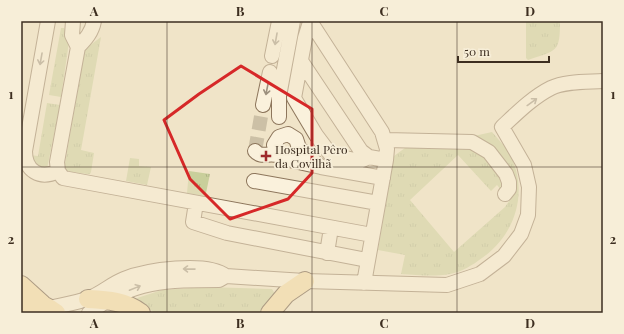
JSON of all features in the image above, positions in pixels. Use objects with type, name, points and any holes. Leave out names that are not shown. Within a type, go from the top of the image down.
[{"type":"main road","points":[[270,313],[286,294],[305,281]]},
{"type":"main road","points":[[21,285],[49,308]]},
{"type":"main road","points":[[89,306],[111,300],[131,305],[141,313]]},
{"type":"main road","points":[[21,307],[32,304],[49,308]]},
{"type":"street","points":[[48,21],[25,151],[25,162],[30,169],[42,174],[51,174],[58,171]]},
{"type":"street","points":[[73,21],[75,42],[57,162],[58,171],[63,178],[76,182],[372,235]]},
{"type":"street","points":[[75,42],[78,39],[88,37],[93,28],[94,21]]},
{"type":"street","points":[[272,56],[279,21]]},
{"type":"street","points":[[283,137],[279,117],[279,96],[293,21]]},
{"type":"street","points":[[310,21],[294,98],[316,135],[331,155],[360,160],[369,157]]},
{"type":"street","points":[[310,21],[386,140],[386,160],[364,283]]},
{"type":"street","points":[[301,61],[361,151],[369,157],[386,160]]},
{"type":"street","points":[[264,105],[270,72]]},
{"type":"street","points":[[49,308],[89,306],[122,279],[141,273],[164,269],[219,271],[226,276],[364,283],[447,284],[480,274],[504,256],[521,234],[528,216],[529,187],[524,165],[502,127],[517,113],[551,88],[562,85],[603,81]]},
{"type":"street","points":[[283,137],[296,139],[299,148],[321,167]]},
{"type":"street","points":[[283,137],[274,146],[281,157],[321,167],[383,178]]},
{"type":"street","points":[[386,140],[472,142],[488,152],[506,174],[509,182],[509,189],[505,194]]},
{"type":"street","points":[[255,151],[257,154],[265,156],[294,157],[299,148]]},
{"type":"street","points":[[254,181],[378,203]]},
{"type":"street","points":[[196,203],[193,222],[227,233],[367,260]]},
{"type":"street","points":[[327,252],[331,228]]},
{"type":"street","points":[[111,300],[146,284],[177,280],[219,280],[226,276]]},
{"type":"highlighted area","points":[[241,66],[312,109],[312,173],[288,199],[230,219],[190,179],[164,120]]},
{"type":"green space","points":[[526,21],[560,21],[558,45],[555,49],[551,52],[528,60],[526,58]]},
{"type":"green space","points":[[61,28],[64,28],[69,42],[61,97],[49,95]]},
{"type":"green space","points":[[101,37],[81,150],[94,153],[91,172],[90,174],[87,174],[65,171],[64,169],[85,49]]},
{"type":"green space","points":[[47,103],[60,105],[47,169],[39,169],[29,155],[38,156]]},
{"type":"green space","points":[[492,132],[506,148],[514,163],[518,178],[519,193],[516,208],[512,223],[504,236],[494,248],[482,258],[471,266],[458,272],[426,276],[401,274],[405,255],[378,250],[394,156],[409,145],[467,147],[488,158],[505,183],[502,191],[497,185],[491,191],[458,155],[410,200],[454,252],[505,207],[516,191],[516,182],[474,136]]},
{"type":"green space","points":[[130,158],[139,159],[139,166],[151,167],[147,185],[126,181]]},
{"type":"green space","points":[[189,171],[210,174],[204,196],[187,193]]},
{"type":"green space","points":[[206,287],[272,289],[275,294],[265,313],[155,313],[134,299],[162,290]]},
{"type":"tunnel","points":[[255,151],[263,105]]},
{"type":"place","name":"Hospital Pêro da Covilhã","points":[[266,156]]}]
